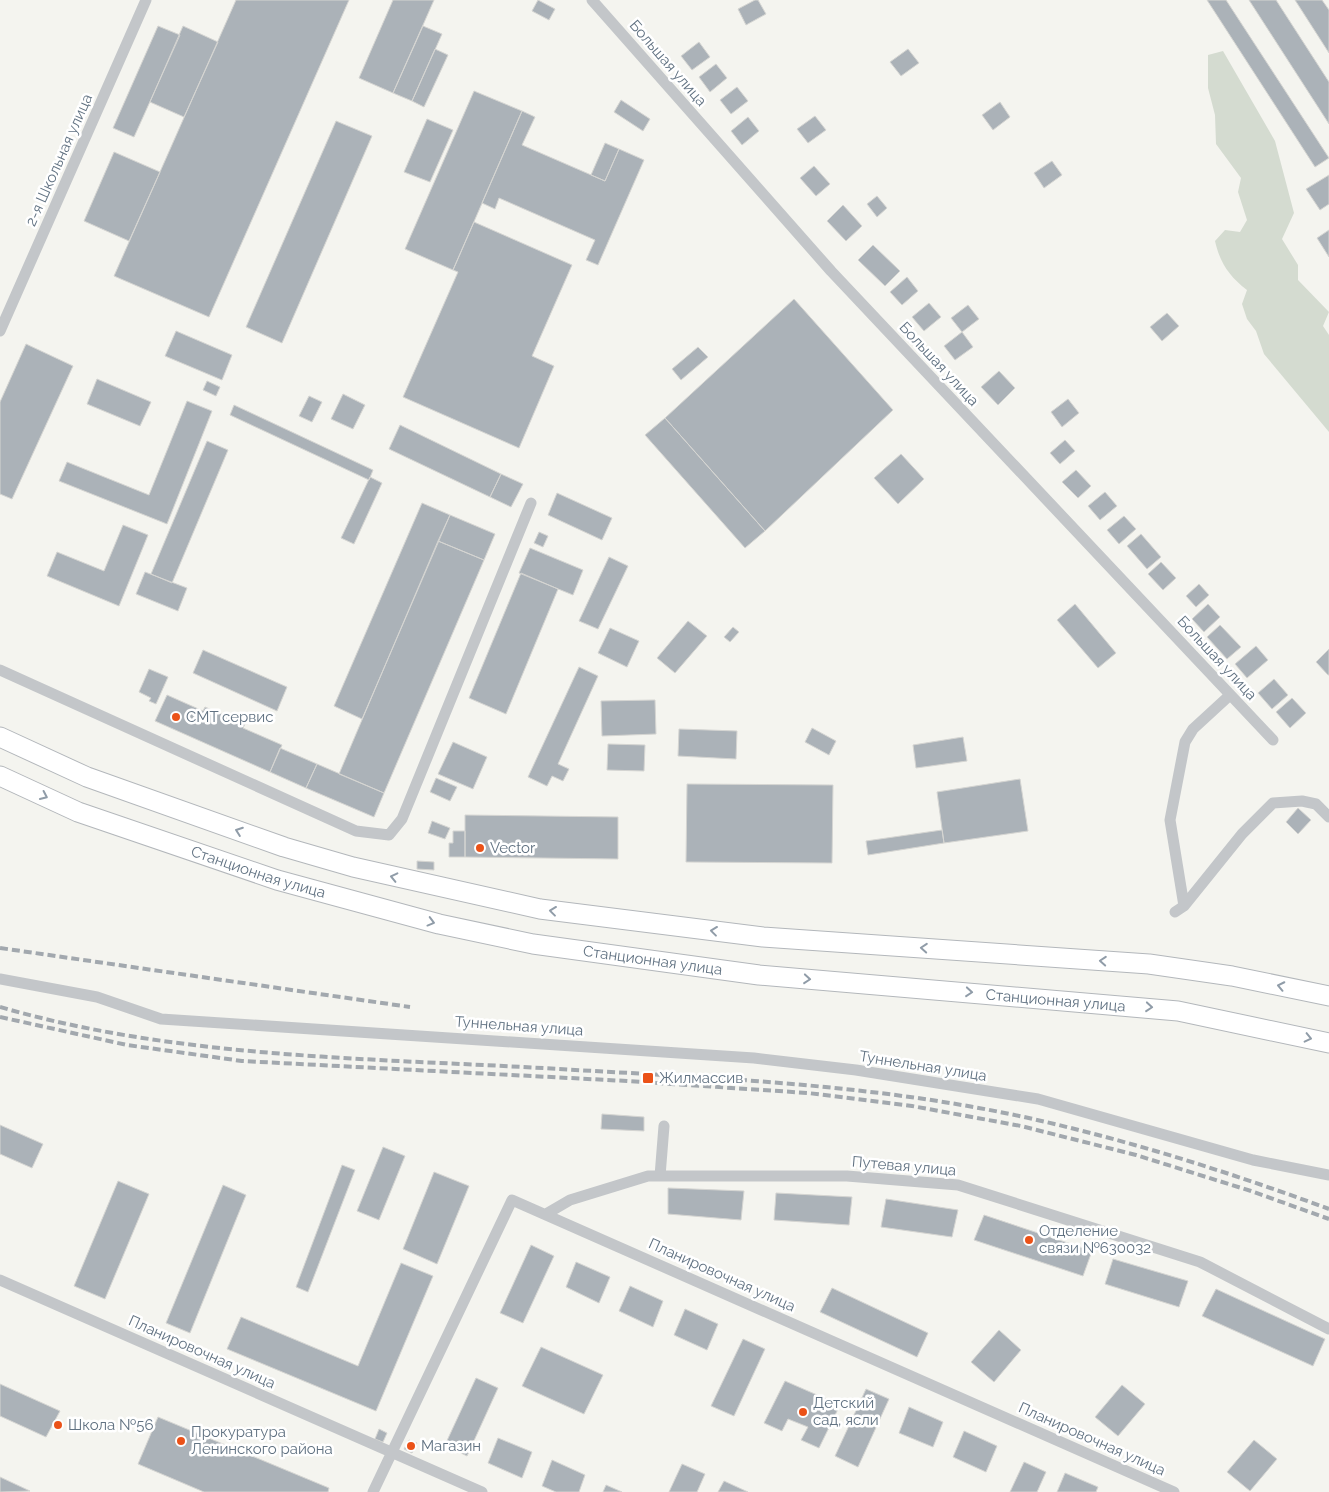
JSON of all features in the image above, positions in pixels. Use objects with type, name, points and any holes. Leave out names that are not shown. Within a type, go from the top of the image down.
[{"type":"main road","name":"Станционная улица","points":[[0,737],[87,777],[284,848],[353,867],[540,909],[763,937],[1149,964],[1232,976],[1329,996]]},
{"type":"main road","name":"Станционная улица","points":[[0,776],[78,812],[277,880],[439,924],[533,944],[759,975],[1178,1010],[1329,1043]]},
{"type":"street","name":"2-я Школьная улица","points":[[0,332],[146,0]]},
{"type":"street","name":"Большая улица","points":[[592,0],[831,270],[1273,740]]},
{"type":"street","points":[[0,670],[356,831],[388,835],[402,819],[531,503]]},
{"type":"street","points":[[1230,695],[1193,729],[1185,742],[1170,820],[1180,909],[1242,834],[1273,803],[1302,800],[1316,804],[1329,817]]},
{"type":"street","name":"Туннельная улица","points":[[0,979],[97,997],[162,1019],[495,1039],[754,1058],[856,1070],[1038,1099],[1253,1160],[1329,1175]]},
{"type":"street","points":[[660,1176],[664,1126]]},
{"type":"street","name":"Путевая улица","points":[[546,1214],[570,1200],[648,1176],[847,1176],[958,1185],[1200,1262],[1329,1329]]},
{"type":"street","name":"Планировочная улица","points":[[373,1492],[512,1200],[1174,1492]]},
{"type":"street","name":"Планировочная улица","points":[[0,1280],[482,1492]]},
{"type":"shaded area","points":[[1223,51],[1275,141],[1294,213],[1282,239],[1298,265],[1298,280],[1329,312],[1323,326],[1329,335],[1329,432],[1264,354],[1256,331],[1247,319],[1242,304],[1247,290],[1235,280],[1226,268],[1217,249],[1215,241],[1225,230],[1240,232],[1247,220],[1238,192],[1241,178],[1216,144],[1215,115],[1208,88],[1208,55]]},
{"type":"building","points":[[236,0],[349,0],[209,317],[114,276]]},
{"type":"building","points":[[393,0],[434,0],[393,93],[359,78]]},
{"type":"building","points":[[538,0],[555,9],[549,20],[532,11]]},
{"type":"building","points":[[758,0],[766,14],[746,25],[738,9]]},
{"type":"building","points":[[1207,0],[1226,0],[1329,158],[1315,167]]},
{"type":"building","points":[[1249,0],[1276,0],[1329,82],[1329,124]]},
{"type":"building","points":[[1295,0],[1322,0],[1329,10],[1329,53]]},
{"type":"building","points":[[158,26],[180,35],[134,137],[113,128]]},
{"type":"building","points":[[183,26],[218,42],[184,117],[150,102]]},
{"type":"building","points":[[423,26],[442,34],[412,101],[393,93]]},
{"type":"building","points":[[699,42],[710,57],[692,70],[681,56]]},
{"type":"building","points":[[435,49],[448,55],[424,107],[412,101]]},
{"type":"building","points":[[908,49],[919,63],[901,76],[890,62]]},
{"type":"building","points":[[716,64],[727,78],[710,92],[699,77]]},
{"type":"building","points":[[737,87],[748,101],[731,114],[720,100]]},
{"type":"building","points":[[474,91],[522,111],[453,270],[405,249]]},
{"type":"building","points":[[621,100],[650,119],[643,131],[614,112]]},
{"type":"building","points":[[1000,102],[1010,117],[993,130],[982,115]]},
{"type":"building","points":[[522,111],[535,117],[522,145],[605,181],[619,149],[644,160],[598,265],[586,260],[595,240],[499,198],[495,209],[482,203]]},
{"type":"building","points":[[815,116],[826,130],[808,143],[797,129]]},
{"type":"building","points":[[748,117],[759,131],[742,145],[731,131]]},
{"type":"building","points":[[427,119],[453,130],[430,182],[404,172]]},
{"type":"building","points":[[336,121],[372,136],[282,343],[246,327]]},
{"type":"building","points":[[605,143],[619,149],[605,181],[591,175]]},
{"type":"building","points":[[114,152],[160,172],[129,241],[84,221]]},
{"type":"building","points":[[1052,161],[1062,175],[1044,188],[1034,173]]},
{"type":"building","points":[[814,166],[830,184],[816,196],[800,178]]},
{"type":"building","points":[[1329,175],[1329,204],[1320,210],[1306,189]]},
{"type":"building","points":[[877,196],[887,208],[877,217],[867,204]]},
{"type":"building","points":[[843,205],[862,226],[846,241],[827,221]]},
{"type":"building","points":[[474,222],[572,265],[532,356],[554,366],[519,448],[403,397],[458,272],[453,270]]},
{"type":"building","points":[[1329,230],[1329,257],[1317,238]]},
{"type":"building","points":[[873,245],[900,271],[885,286],[858,260]]},
{"type":"building","points":[[907,277],[918,291],[902,305],[890,292]]},
{"type":"building","points":[[794,299],[893,410],[765,531],[665,418]]},
{"type":"building","points":[[929,303],[941,317],[924,331],[912,317]]},
{"type":"building","points":[[968,305],[979,319],[962,332],[951,318]]},
{"type":"building","points":[[1167,313],[1179,326],[1162,341],[1150,327]]},
{"type":"building","points":[[176,331],[232,355],[222,380],[165,356]]},
{"type":"building","points":[[962,332],[973,347],[955,360],[944,346]]},
{"type":"building","points":[[26,344],[73,366],[12,499],[0,494],[0,402]]},
{"type":"building","points":[[698,347],[708,357],[681,380],[672,369]]},
{"type":"building","points":[[999,371],[1015,388],[998,405],[981,387]]},
{"type":"building","points":[[97,379],[151,402],[140,426],[87,404]]},
{"type":"building","points":[[207,381],[220,387],[216,396],[203,390]]},
{"type":"building","points":[[343,394],[365,405],[353,429],[331,419]]},
{"type":"building","points":[[309,396],[322,402],[312,422],[299,416]]},
{"type":"building","points":[[1068,399],[1079,413],[1062,427],[1051,412]]},
{"type":"building","points":[[187,401],[212,411],[167,524],[59,481],[67,462],[149,495]]},
{"type":"building","points":[[234,405],[373,470],[369,480],[230,415]]},
{"type":"building","points":[[665,418],[765,531],[745,548],[645,435]]},
{"type":"building","points":[[400,425],[501,474],[490,497],[389,449]]},
{"type":"building","points":[[1065,440],[1075,451],[1060,464],[1050,453]]},
{"type":"building","points":[[207,441],[228,450],[172,583],[151,574]]},
{"type":"building","points":[[901,454],[924,479],[898,504],[874,478]]},
{"type":"building","points":[[1076,470],[1091,486],[1078,498],[1062,482]]},
{"type":"building","points":[[501,474],[523,484],[511,507],[490,497]]},
{"type":"building","points":[[370,477],[382,483],[354,544],[341,538]]},
{"type":"building","points":[[1105,492],[1117,506],[1100,520],[1088,506]]},
{"type":"building","points":[[557,493],[612,518],[602,540],[548,515]]},
{"type":"building","points":[[422,503],[450,515],[362,719],[334,706]]},
{"type":"building","points":[[450,515],[495,534],[484,560],[438,541]]},
{"type":"building","points":[[1124,516],[1136,529],[1119,544],[1107,530]]},
{"type":"building","points":[[123,525],[148,535],[119,606],[47,576],[57,552],[104,571]]},
{"type":"building","points":[[539,532],[548,536],[543,547],[534,543]]},
{"type":"building","points":[[1141,534],[1161,557],[1147,569],[1127,546]]},
{"type":"building","points":[[438,541],[484,560],[384,793],[339,774]]},
{"type":"building","points":[[530,548],[583,570],[573,595],[519,573]]},
{"type":"building","points":[[609,557],[628,566],[598,629],[579,621]]},
{"type":"building","points":[[1161,562],[1176,578],[1163,590],[1148,574]]},
{"type":"building","points":[[145,572],[187,588],[178,611],[136,594]]},
{"type":"building","points":[[521,573],[558,589],[506,714],[469,698]]},
{"type":"building","points":[[1199,584],[1209,595],[1196,607],[1186,596]]},
{"type":"building","points":[[1075,604],[1116,653],[1098,668],[1057,620]]},
{"type":"building","points":[[1208,604],[1220,617],[1204,632],[1192,619]]},
{"type":"building","points":[[688,621],[707,636],[675,673],[657,658]]},
{"type":"building","points":[[1220,625],[1241,647],[1227,659],[1207,637]]},
{"type":"building","points":[[733,627],[739,632],[730,642],[724,637]]},
{"type":"building","points":[[610,628],[639,641],[627,667],[598,653]]},
{"type":"building","points":[[1256,646],[1268,660],[1247,678],[1235,664]]},
{"type":"building","points":[[1329,649],[1329,675],[1328,675],[1316,662]]},
{"type":"building","points":[[203,650],[287,687],[277,711],[193,673]]},
{"type":"building","points":[[579,667],[598,676],[558,764],[569,769],[563,781],[552,776],[547,786],[528,777]]},
{"type":"building","points":[[149,669],[168,677],[156,704],[149,701],[151,698],[139,692]]},
{"type":"building","points":[[1274,679],[1288,695],[1272,709],[1258,693]]},
{"type":"building","points":[[167,695],[203,711],[205,707],[245,724],[243,728],[282,745],[270,772],[155,721]]},
{"type":"building","points":[[1292,698],[1306,713],[1290,728],[1276,712]]},
{"type":"building","points":[[655,700],[656,734],[602,736],[601,701]]},
{"type":"building","points":[[812,728],[836,741],[829,755],[805,742]]},
{"type":"building","points":[[679,729],[737,731],[736,759],[678,756]]},
{"type":"building","points":[[963,737],[967,761],[916,768],[913,745]]},
{"type":"building","points":[[453,742],[487,757],[473,789],[438,774]]},
{"type":"building","points":[[608,744],[645,745],[644,771],[607,770]]},
{"type":"building","points":[[280,748],[317,764],[306,788],[270,772]]},
{"type":"building","points":[[317,764],[384,793],[374,817],[306,788]]},
{"type":"building","points":[[436,778],[457,787],[450,801],[430,792]]},
{"type":"building","points":[[1020,779],[1028,831],[944,843],[937,792]]},
{"type":"building","points":[[687,784],[833,785],[832,863],[686,862]]},
{"type":"building","points":[[1298,808],[1311,820],[1298,834],[1286,822]]},
{"type":"building","points":[[465,815],[618,817],[618,859],[465,857]]},
{"type":"building","points":[[432,821],[450,828],[445,839],[428,833]]},
{"type":"building","points":[[942,830],[944,843],[868,855],[866,841]]},
{"type":"building","points":[[453,831],[465,831],[465,857],[449,857],[449,843],[453,843]]},
{"type":"building","points":[[417,861],[434,862],[434,870],[417,869]]},
{"type":"building","points":[[602,1114],[644,1117],[644,1131],[601,1129]]},
{"type":"building","points":[[0,1125],[43,1144],[32,1168],[0,1154]]},
{"type":"building","points":[[383,1147],[405,1156],[379,1220],[357,1211]]},
{"type":"building","points":[[342,1165],[355,1170],[308,1292],[296,1287]]},
{"type":"building","points":[[434,1172],[469,1186],[437,1264],[403,1249]]},
{"type":"building","points":[[118,1181],[149,1194],[105,1299],[74,1286]]},
{"type":"building","points":[[223,1185],[246,1195],[190,1333],[166,1323]]},
{"type":"building","points":[[668,1188],[744,1191],[741,1220],[668,1214]]},
{"type":"building","points":[[776,1193],[852,1197],[849,1225],[774,1220]]},
{"type":"building","points":[[886,1199],[958,1210],[952,1237],[881,1227]]},
{"type":"building","points":[[984,1215],[1092,1251],[1083,1276],[974,1240]]},
{"type":"building","points":[[531,1245],[554,1256],[523,1323],[500,1313]]},
{"type":"building","points":[[1113,1259],[1188,1281],[1179,1307],[1105,1284]]},
{"type":"building","points":[[576,1262],[610,1277],[599,1303],[566,1287]]},
{"type":"building","points":[[401,1263],[433,1276],[376,1411],[227,1349],[241,1317],[358,1366]]},
{"type":"building","points":[[630,1286],[663,1301],[653,1327],[619,1311]]},
{"type":"building","points":[[832,1288],[928,1333],[917,1357],[820,1312]]},
{"type":"building","points":[[1216,1289],[1325,1339],[1313,1366],[1202,1316]]},
{"type":"building","points":[[685,1309],[718,1324],[707,1350],[674,1335]]},
{"type":"building","points":[[999,1330],[1021,1350],[994,1382],[971,1362]]},
{"type":"building","points":[[743,1339],[765,1349],[734,1416],[711,1406]]},
{"type":"building","points":[[541,1347],[603,1375],[584,1414],[522,1386]]},
{"type":"building","points":[[476,1378],[498,1388],[467,1456],[445,1445]]},
{"type":"building","name":"Детский сад, ясли","points":[[785,1381],[840,1405],[819,1448],[801,1440],[808,1427],[788,1419],[782,1431],[764,1423]]},
{"type":"building","points":[[0,1384],[60,1411],[46,1437],[0,1416]]},
{"type":"building","points":[[1122,1385],[1145,1404],[1118,1436],[1095,1417]]},
{"type":"building","points":[[866,1389],[889,1399],[858,1467],[835,1456]]},
{"type":"building","points":[[909,1407],[943,1422],[933,1447],[899,1433]]},
{"type":"building","name":"Прокуратура Ленинского района","points":[[158,1417],[329,1488],[328,1492],[204,1492],[138,1464]]},
{"type":"building","points":[[379,1429],[387,1433],[383,1442],[375,1439]]},
{"type":"building","points":[[964,1431],[997,1446],[986,1472],[953,1457]]},
{"type":"building","points":[[498,1438],[532,1452],[522,1478],[488,1463]]},
{"type":"building","name":"Магазин","points":[[409,1440],[417,1443],[412,1453],[404,1449]]},
{"type":"building","points":[[1254,1440],[1277,1459],[1250,1491],[1227,1472]]},
{"type":"building","points":[[552,1460],[585,1475],[579,1492],[556,1492],[542,1486]]},
{"type":"building","points":[[1024,1462],[1046,1472],[1037,1492],[1010,1492]]},
{"type":"building","points":[[682,1464],[705,1474],[697,1492],[669,1492]]},
{"type":"building","points":[[1065,1473],[1098,1487],[1096,1492],[1057,1492]]},
{"type":"building","points":[[0,1477],[30,1491],[0,1492]]},
{"type":"building","points":[[724,1481],[748,1492],[718,1492]]},
{"type":"building","points":[[606,1485],[622,1492],[603,1492]]},
{"type":"railway","points":[[0,948],[410,1007]]},
{"type":"railway","points":[[0,1007],[68,1024],[137,1037],[207,1047],[348,1058],[734,1079],[909,1097],[1024,1117],[1140,1146],[1254,1182],[1329,1209]]},
{"type":"railway","points":[[0,1017],[127,1045],[242,1061],[627,1081],[808,1093],[912,1106],[1021,1126],[1136,1155],[1251,1191],[1329,1219]]},
{"type":"place","name":"СМТ сервис","points":[[176,717]]},
{"type":"place","name":"Vector","points":[[480,848]]},
{"type":"place","name":"Жилмассив","points":[[648,1078]]},
{"type":"place","name":"Отделение связи №630032","points":[[1029,1240]]},
{"type":"place","name":"Детский сад, ясли","points":[[803,1412]]},
{"type":"place","name":"Школа №56","points":[[58,1425]]},
{"type":"place","name":"Прокуратура Ленинского района","points":[[181,1441]]},
{"type":"place","name":"Магазин","points":[[411,1446]]}]
